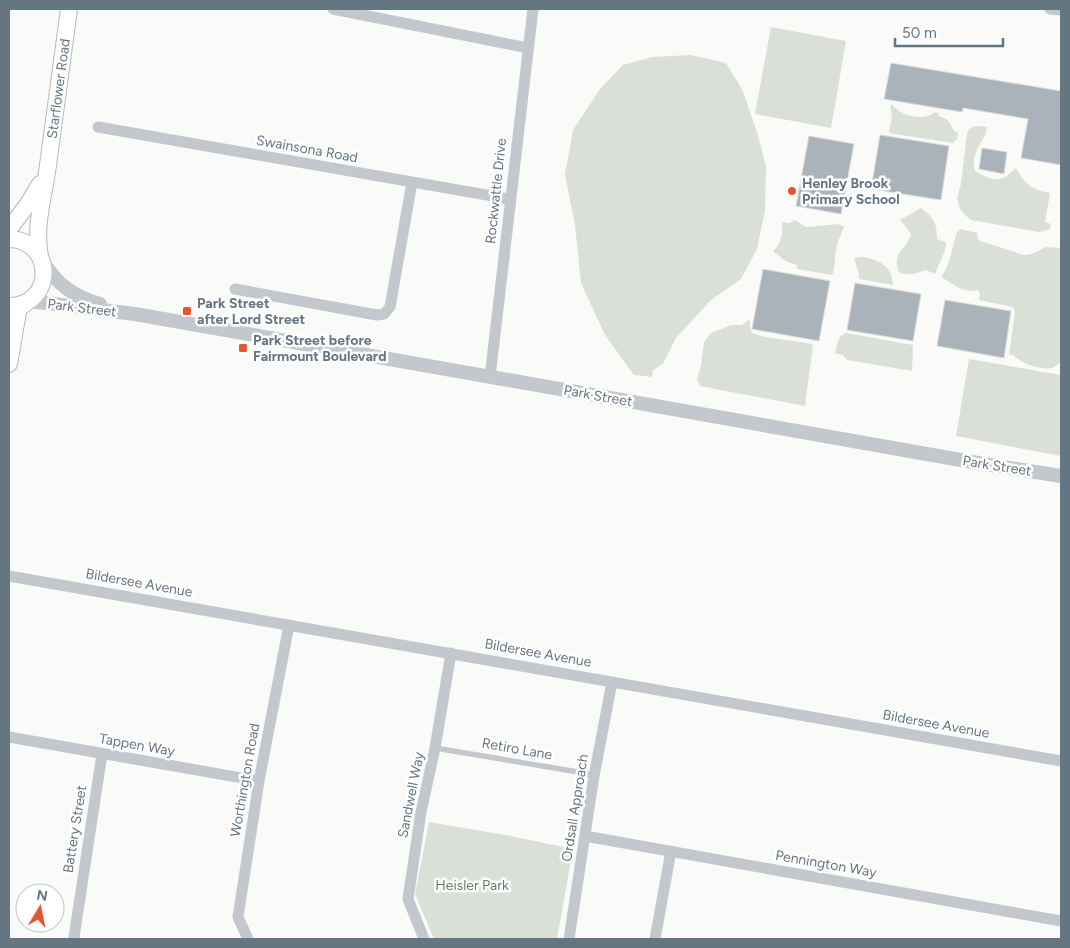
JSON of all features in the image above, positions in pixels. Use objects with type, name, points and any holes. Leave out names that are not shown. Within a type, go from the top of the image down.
[{"type":"main road","name":"Starflower Road","points":[[9,364],[19,308],[37,293],[43,283],[44,272],[38,246],[39,210],[48,169],[69,9]]},
{"type":"main road","name":"Starflower Road","points":[[9,229],[28,204],[48,169]]},
{"type":"main road","points":[[9,239],[27,243],[36,250],[41,259]]},
{"type":"main road","points":[[9,306],[18,306],[27,302]]},
{"type":"street","points":[[333,9],[385,14],[528,48]]},
{"type":"street","name":"Rockwattle Drive","points":[[490,377],[533,9]]},
{"type":"street","points":[[1050,9],[1061,10]]},
{"type":"street","name":"Swainsona Road","points":[[98,127],[510,200]]},
{"type":"street","points":[[235,290],[377,315],[384,314],[390,307],[412,182]]},
{"type":"street","name":"Park Street","points":[[41,259],[54,278],[74,293],[96,303],[135,314]]},
{"type":"street","name":"Park Street","points":[[27,302],[135,314],[942,457],[1061,476]]},
{"type":"street","name":"Bildersee Avenue","points":[[9,576],[1061,761]]},
{"type":"street","name":"Worthington Road","points":[[248,939],[238,916],[259,781],[289,625]]},
{"type":"street","name":"Sandwell Way","points":[[424,939],[408,899],[451,653]]},
{"type":"street","name":"Ordsall Approach","points":[[569,939],[594,776],[612,682]]},
{"type":"street","name":"Tappen Way","points":[[9,737],[259,781]]},
{"type":"street","name":"Battery Street","points":[[75,939],[102,754]]},
{"type":"street","name":"Pennington Way","points":[[585,836],[1061,921]]},
{"type":"street","points":[[655,939],[671,851]]},
{"type":"lane","name":"Retiro Lane","points":[[435,748],[594,776]]},
{"type":"green space","points":[[771,27],[846,41],[831,128],[755,114]]},
{"type":"green space","points":[[691,55],[726,63],[742,89],[757,132],[766,166],[765,210],[757,249],[741,279],[711,300],[676,338],[663,364],[653,370],[652,377],[634,375],[605,335],[581,283],[575,225],[565,174],[573,130],[600,89],[623,65],[653,57]]},
{"type":"green space","points":[[892,104],[900,112],[912,116],[924,117],[935,112],[938,113],[958,133],[957,139],[953,143],[889,133],[892,115],[890,107]]},
{"type":"green space","points":[[977,126],[987,127],[975,155],[975,171],[987,177],[999,179],[1007,176],[1016,168],[1022,179],[1029,185],[1050,193],[1045,222],[1051,224],[1050,229],[1039,232],[971,220],[960,209],[957,198],[961,184],[967,134],[971,128]]},
{"type":"green space","points":[[921,208],[934,221],[937,239],[946,242],[945,250],[935,274],[926,270],[905,274],[898,271],[897,258],[911,234],[900,220]]},
{"type":"green space","points":[[795,220],[806,227],[839,224],[844,227],[837,245],[832,275],[797,269],[797,265],[787,262],[773,252],[781,238],[782,222],[789,223]]},
{"type":"green space","points":[[961,229],[977,233],[980,241],[1024,255],[1032,254],[1046,247],[1061,248],[1060,363],[1050,368],[1038,368],[1026,364],[1009,354],[1015,312],[1013,307],[979,300],[978,290],[963,289],[941,277],[949,261],[957,232]]},
{"type":"green space","points":[[863,257],[884,265],[890,273],[893,285],[859,279],[854,258]]},
{"type":"green space","points":[[750,319],[752,333],[813,345],[805,406],[700,386],[697,379],[704,342],[711,333],[731,325],[742,325]]},
{"type":"green space","points":[[846,333],[913,345],[912,371],[847,360],[843,355],[835,353],[840,338]]},
{"type":"green space","points":[[969,359],[1061,375],[1061,456],[956,436]]},
{"type":"green space","name":"Heisler Park","points":[[429,822],[573,849],[557,939],[434,939],[415,894]]},
{"type":"building","points":[[891,63],[1061,91],[1061,165],[1021,158],[1028,119],[963,108],[962,112],[884,99]]},
{"type":"building","points":[[880,135],[949,146],[941,200],[871,189]]},
{"type":"building","points":[[809,136],[854,144],[841,214],[796,206]]},
{"type":"building","points":[[982,148],[1007,152],[1004,174],[979,169]]},
{"type":"building","points":[[763,269],[830,281],[819,341],[752,329]]},
{"type":"building","points":[[855,283],[921,294],[913,341],[847,330]]},
{"type":"building","points":[[945,300],[1011,311],[1004,358],[937,346]]},
{"type":"place","name":"Henley Brook Primary School","points":[[792,191]]},
{"type":"place","name":"Park Street after Lord Street","points":[[187,311]]},
{"type":"place","name":"Park Street before Fairmount Boulevard","points":[[243,348]]}]
